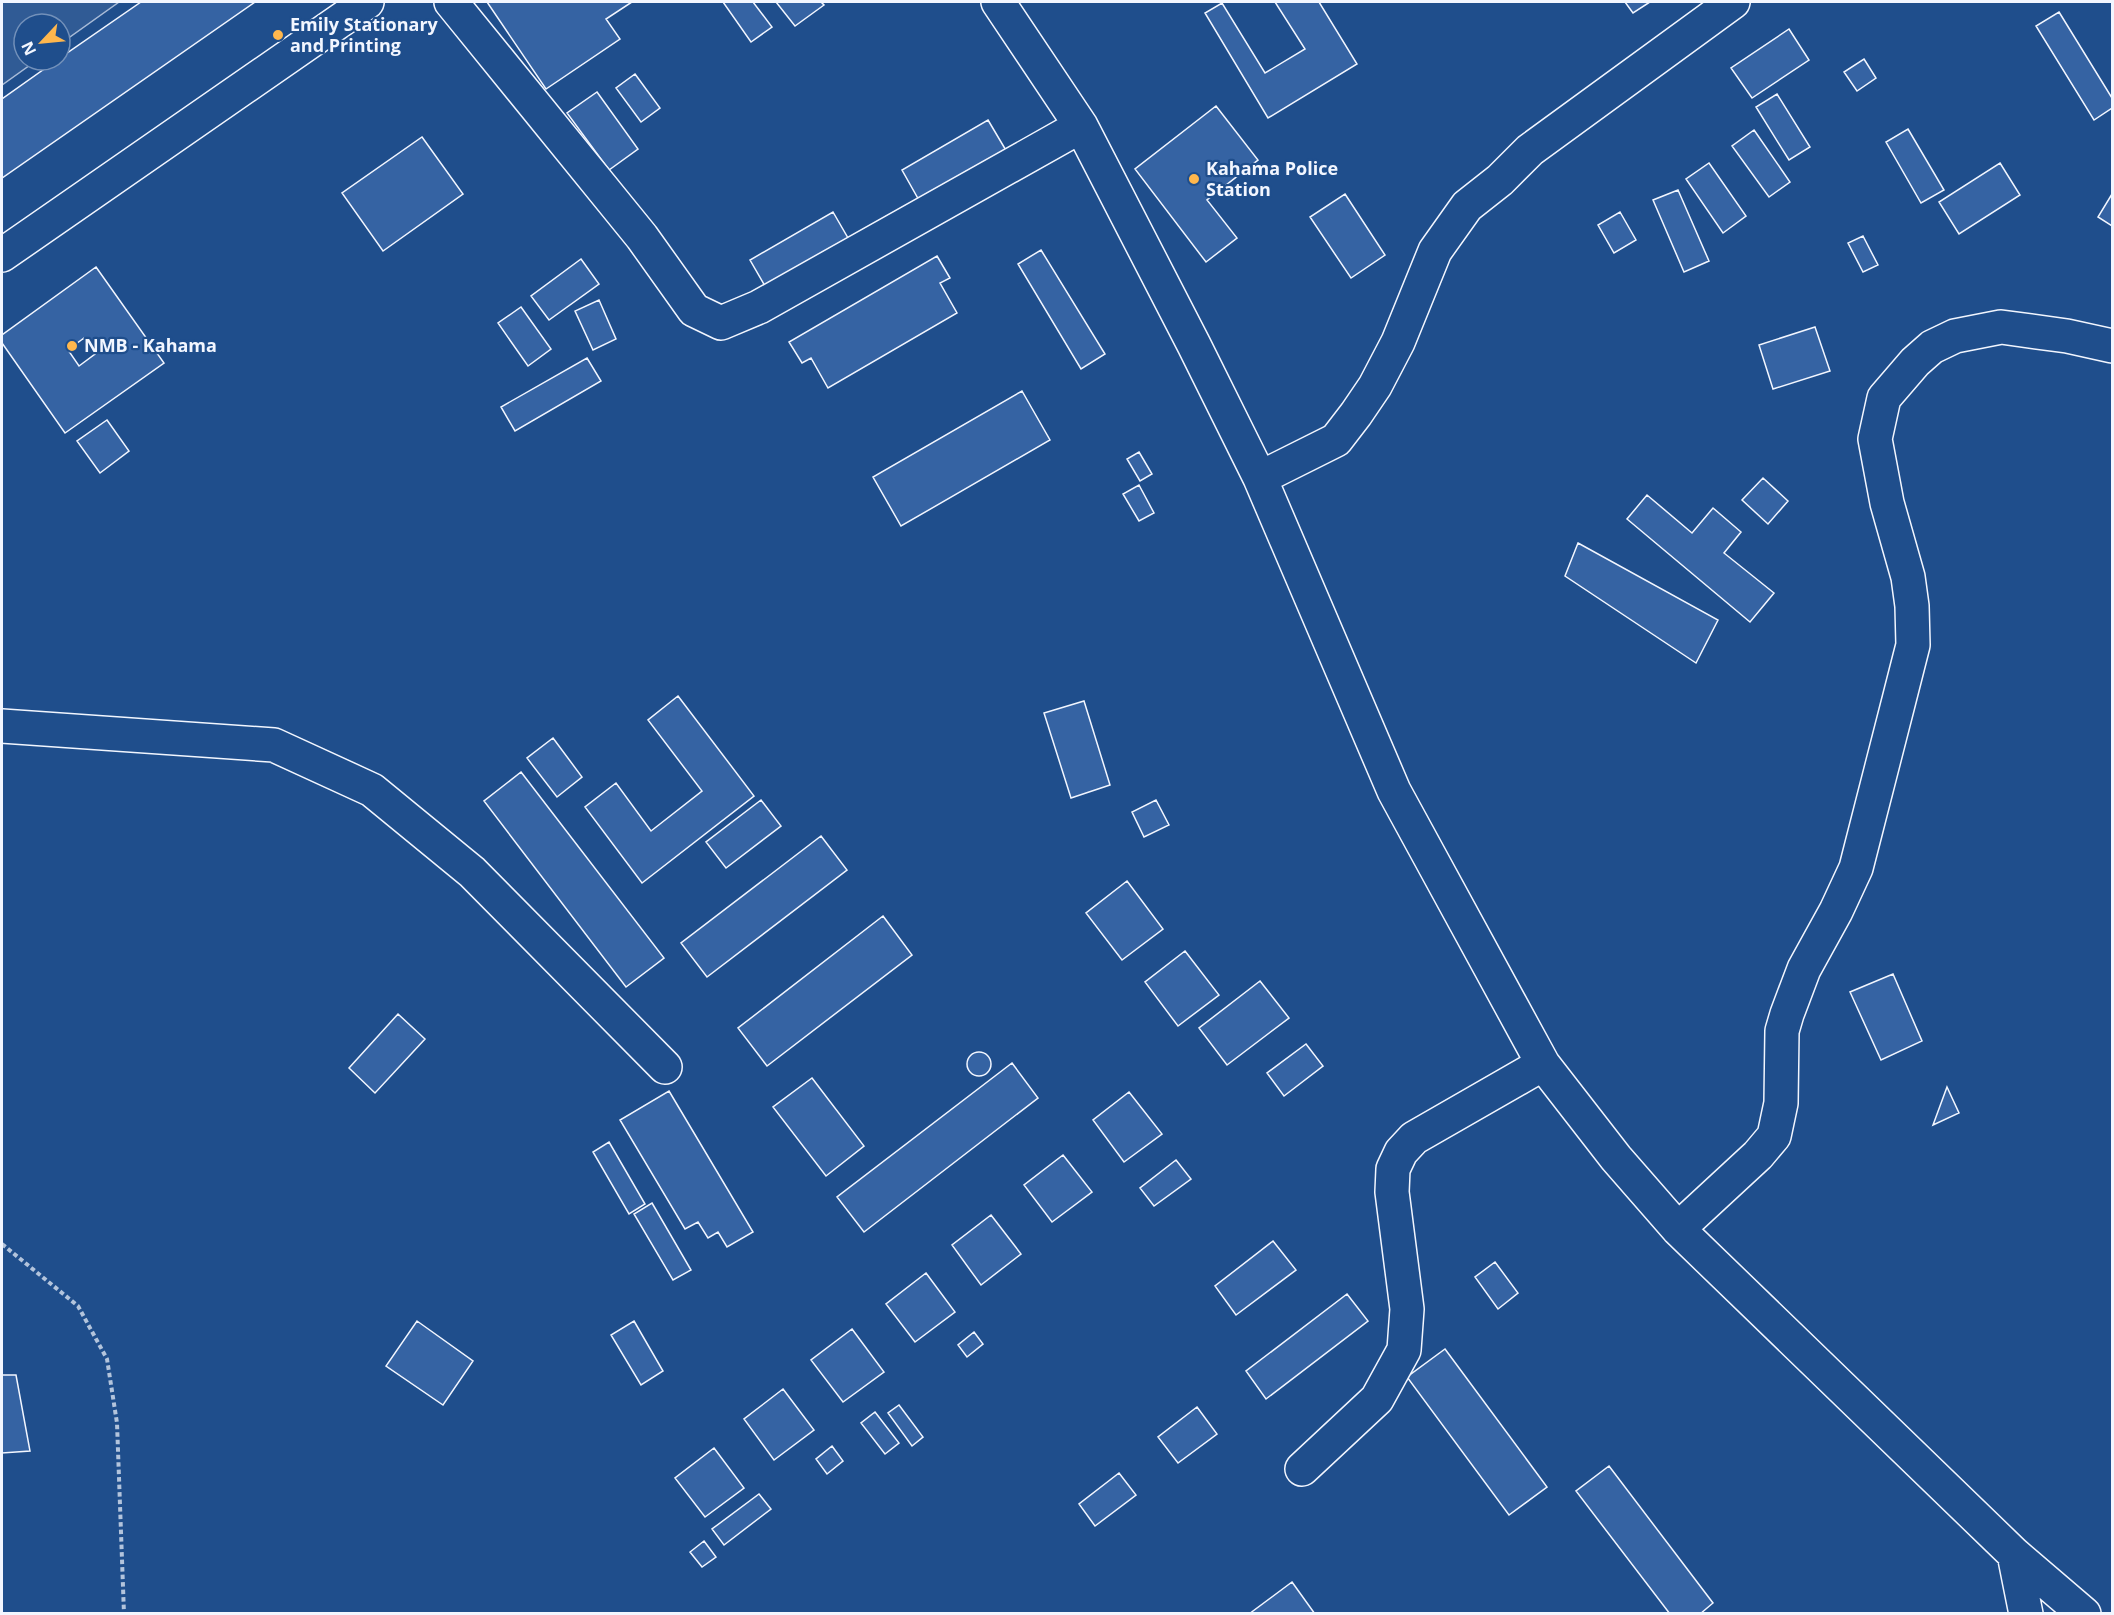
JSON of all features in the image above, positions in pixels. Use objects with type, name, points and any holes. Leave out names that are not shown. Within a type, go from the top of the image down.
[{"type":"street","points":[[2,255],[367,2]]},
{"type":"street","points":[[451,2],[642,237],[694,310],[721,323],[759,307],[1081,126]]},
{"type":"street","points":[[1260,478],[1336,440],[1356,414],[1375,386],[1398,342],[1435,251],[1467,207],[1500,180],[1530,150],[1733,2]]},
{"type":"street","points":[[1010,6],[1081,126],[1194,345],[1260,478],[1394,791],[1543,1064],[1616,1158],[1678,1229],[2014,1554],[2084,1614]]},
{"type":"street","points":[[1678,1229],[1758,1155],[1774,1136],[1782,1103],[1782,1031],[1804,969],[1836,911],[1856,868],[1913,645],[1912,606],[1908,578],[1887,503],[1875,439],[1884,398],[1915,362],[1932,347],[1955,336],[2001,327],[2067,336],[2112,346]]},
{"type":"street","points":[[2,726],[274,745],[372,790],[472,872],[665,1067]]},
{"type":"street","points":[[1302,1469],[1377,1399],[1404,1350],[1407,1309],[1392,1192],[1393,1170],[1401,1152],[1414,1138],[1543,1064]]},
{"type":"street","points":[[2014,1554],[2026,1614]]},
{"type":"path","points":[[2,1244],[78,1306],[107,1359],[117,1423],[124,1614]]},
{"type":"shaded area","points":[[2,2],[119,2],[72,35],[72,12],[12,12],[12,72],[20,72],[2,85]]},
{"type":"building","points":[[141,2],[255,2],[2,178],[2,99],[40,72],[72,72],[72,50]]},
{"type":"building","points":[[487,2],[632,2],[606,19],[620,39],[546,89]]},
{"type":"building","points":[[723,2],[753,2],[772,27],[751,42]]},
{"type":"building","points":[[776,2],[821,2],[824,5],[795,26]]},
{"type":"building","points":[[1275,2],[1319,2],[1357,64],[1268,118],[1205,13],[1222,3],[1265,73],[1305,49]]},
{"type":"building","points":[[1625,2],[1650,2],[1633,13]]},
{"type":"building","points":[[2059,12],[2112,98],[2112,108],[2094,120],[2036,26]]},
{"type":"building","points":[[1789,29],[1809,60],[1752,98],[1731,68]]},
{"type":"building","points":[[1864,59],[1876,78],[1857,91],[1844,72]]},
{"type":"building","points":[[635,74],[660,108],[641,122],[616,88]]},
{"type":"building","points":[[597,92],[638,149],[609,170],[567,113]]},
{"type":"building","points":[[1777,94],[1810,147],[1789,160],[1756,107]]},
{"type":"building","points":[[1216,106],[1258,160],[1207,200],[1237,238],[1206,262],[1135,169]]},
{"type":"building","points":[[988,120],[1007,152],[920,202],[902,170]]},
{"type":"building","points":[[1908,129],[1944,190],[1921,203],[1886,142]]},
{"type":"building","points":[[1754,130],[1790,182],[1769,197],[1732,146]]},
{"type":"building","points":[[422,137],[463,194],[383,251],[342,193]]},
{"type":"building","points":[[1709,163],[1746,216],[1723,233],[1686,179]]},
{"type":"building","points":[[2000,163],[2020,195],[1959,234],[1939,202]]},
{"type":"building","points":[[1678,190],[1709,261],[1684,272],[1653,200]]},
{"type":"building","points":[[1345,194],[1385,255],[1351,278],[1310,217]]},
{"type":"building","points":[[2112,194],[2112,226],[2098,217]]},
{"type":"building","points":[[833,212],[848,238],[765,286],[750,260]]},
{"type":"building","points":[[1620,212],[1636,240],[1614,253],[1598,225]]},
{"type":"building","points":[[1863,236],[1878,265],[1863,272],[1848,243]]},
{"type":"building","points":[[1041,250],[1105,354],[1081,369],[1018,264]]},
{"type":"building","points":[[937,256],[950,278],[940,283],[957,313],[828,388],[811,358],[802,363],[789,342]]},
{"type":"building","points":[[581,259],[599,284],[549,320],[531,296]]},
{"type":"building","points":[[96,267],[164,363],[65,433],[2,343],[2,335]],"holes":[[[84,338],[95,354],[79,366],[68,350]]]},
{"type":"building","points":[[599,300],[616,339],[593,350],[575,311]]},
{"type":"building","points":[[521,307],[551,349],[528,366],[498,323]]},
{"type":"building","points":[[1815,327],[1830,371],[1773,389],[1759,345]]},
{"type":"building","points":[[587,358],[601,381],[515,431],[501,407]]},
{"type":"building","points":[[1022,391],[1050,440],[901,526],[873,477]]},
{"type":"building","points":[[107,420],[129,451],[100,473],[77,441]]},
{"type":"building","points":[[1139,452],[1152,474],[1140,481],[1127,459]]},
{"type":"building","points":[[1763,478],[1788,501],[1768,524],[1742,500]]},
{"type":"building","points":[[1139,485],[1154,513],[1139,521],[1123,494]]},
{"type":"building","points":[[1647,495],[1692,533],[1713,508],[1741,532],[1724,553],[1774,593],[1750,622],[1627,519]]},
{"type":"building","points":[[1578,543],[1718,620],[1696,663],[1565,576]]},
{"type":"building","points":[[678,696],[754,796],[642,883],[585,807],[616,783],[651,831],[702,791],[648,720]]},
{"type":"building","points":[[1084,701],[1110,785],[1071,798],[1044,713]]},
{"type":"building","points":[[553,738],[582,777],[557,797],[527,758]]},
{"type":"building","points":[[521,772],[664,958],[626,987],[484,801]]},
{"type":"building","points":[[761,800],[781,826],[726,868],[706,842]]},
{"type":"building","points":[[1156,800],[1169,825],[1144,837],[1132,812]]},
{"type":"building","points":[[821,836],[847,870],[707,977],[681,943]]},
{"type":"building","points":[[1127,881],[1163,929],[1122,960],[1086,913]]},
{"type":"building","points":[[883,916],[912,955],[767,1066],[738,1028]]},
{"type":"building","points":[[1185,951],[1219,995],[1178,1026],[1145,982]]},
{"type":"building","points":[[1893,974],[1922,1041],[1881,1060],[1850,992]]},
{"type":"building","points":[[1260,981],[1289,1018],[1227,1065],[1199,1028]]},
{"type":"building","points":[[398,1014],[425,1039],[375,1093],[349,1068]]},
{"type":"building","points":[[1306,1044],[1323,1066],[1284,1096],[1267,1073]]},
{"type":"building","points":[[979,1052],[987,1056],[991,1064],[987,1072],[979,1076],[971,1072],[967,1064],[971,1056]]},
{"type":"building","points":[[1012,1063],[1038,1098],[864,1232],[837,1197]]},
{"type":"building","points":[[812,1078],[864,1146],[826,1176],[773,1107]]},
{"type":"building","points":[[1947,1087],[1959,1113],[1933,1125]]},
{"type":"building","points":[[669,1091],[753,1232],[727,1247],[718,1232],[708,1238],[698,1222],[685,1229],[620,1120]]},
{"type":"building","points":[[1129,1092],[1162,1134],[1124,1162],[1093,1120]]},
{"type":"building","points":[[609,1142],[645,1204],[629,1214],[593,1152]]},
{"type":"building","points":[[1063,1155],[1092,1192],[1052,1222],[1024,1185]]},
{"type":"building","points":[[1176,1160],[1191,1179],[1154,1206],[1140,1188]]},
{"type":"building","points":[[652,1203],[691,1270],[673,1280],[634,1214]]},
{"type":"building","points":[[991,1215],[1021,1254],[981,1285],[952,1245]]},
{"type":"building","points":[[1273,1241],[1296,1270],[1236,1315],[1215,1286]]},
{"type":"building","points":[[1495,1262],[1518,1293],[1498,1309],[1475,1277]]},
{"type":"building","points":[[926,1273],[955,1312],[915,1342],[886,1304]]},
{"type":"building","points":[[1347,1294],[1368,1321],[1266,1399],[1246,1371]]},
{"type":"building","points":[[417,1321],[473,1361],[443,1405],[386,1366]]},
{"type":"building","points":[[634,1321],[663,1371],[641,1385],[611,1335]]},
{"type":"building","points":[[852,1329],[884,1372],[843,1402],[811,1360]]},
{"type":"building","points":[[974,1332],[983,1344],[967,1357],[958,1345]]},
{"type":"building","points":[[1445,1349],[1547,1487],[1509,1515],[1407,1377]]},
{"type":"building","points":[[2,1375],[16,1375],[30,1451],[2,1453]]},
{"type":"building","points":[[783,1389],[814,1430],[774,1460],[744,1419]]},
{"type":"building","points":[[899,1405],[923,1437],[912,1446],[888,1413]]},
{"type":"building","points":[[1197,1407],[1217,1434],[1178,1463],[1158,1437]]},
{"type":"building","points":[[875,1412],[899,1443],[885,1454],[861,1423]]},
{"type":"building","points":[[832,1446],[843,1461],[827,1474],[816,1459]]},
{"type":"building","points":[[714,1448],[744,1488],[705,1517],[675,1478]]},
{"type":"building","points":[[1609,1466],[1713,1603],[1700,1614],[1670,1614],[1576,1491]]},
{"type":"building","points":[[1119,1473],[1136,1495],[1095,1526],[1079,1504]]},
{"type":"building","points":[[759,1494],[771,1509],[724,1545],[712,1529]]},
{"type":"building","points":[[704,1541],[716,1557],[702,1567],[690,1552]]},
{"type":"building","points":[[1292,1582],[1315,1614],[1249,1614]]},
{"type":"place","name":"Emily Stationary and Printing","points":[[278,35]]},
{"type":"place","name":"Kahama Police Station","points":[[1194,179]]},
{"type":"place","name":"NMB - Kahama","points":[[72,346]]}]
